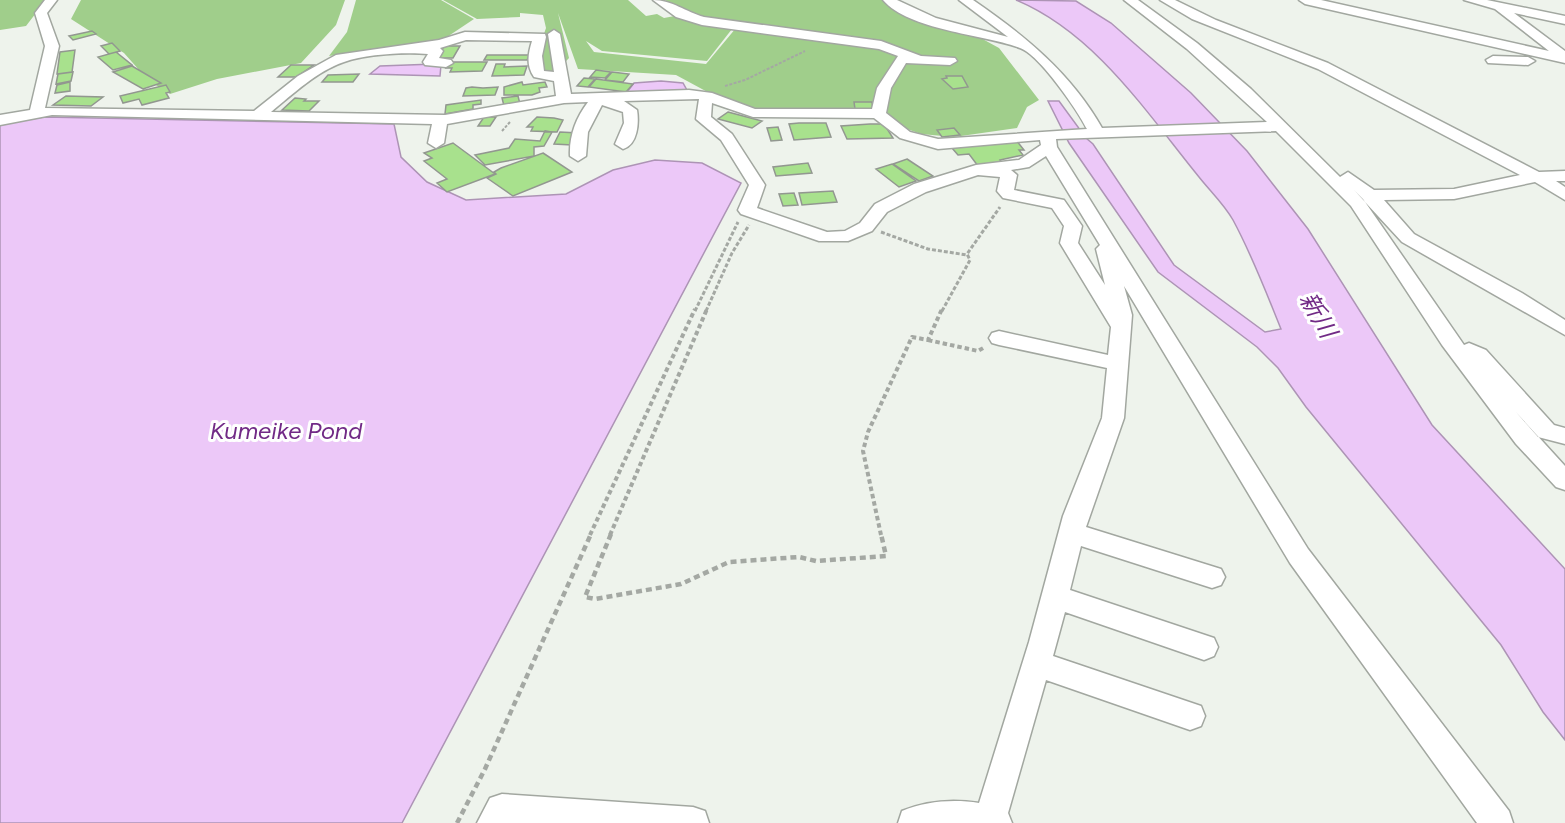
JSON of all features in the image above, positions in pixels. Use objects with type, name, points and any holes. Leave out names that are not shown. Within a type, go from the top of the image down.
[{"type":"street","points":[[37,112],[52,46],[41,14],[51,0]]},
{"type":"street","points":[[659,0],[680,14],[702,21],[881,45],[916,58]]},
{"type":"street","points":[[889,0],[896,6],[915,14],[1027,47]]},
{"type":"street","points":[[965,0],[1013,33],[1073,93],[1099,134]]},
{"type":"street","points":[[1130,0],[1192,46],[1275,126],[1316,150],[1370,195],[1408,238],[1515,297],[1565,329]]},
{"type":"street","points":[[1166,0],[1193,17],[1293,53],[1421,115],[1538,177],[1565,195]]},
{"type":"street","points":[[1305,0],[1565,59]]},
{"type":"street","points":[[1470,0],[1565,20]]},
{"type":"street","points":[[1491,3],[1565,59]]},
{"type":"street","points":[[554,34],[561,78],[571,102]]},
{"type":"street","points":[[258,115],[303,79],[341,58],[441,44],[470,36],[540,37],[534,53],[536,69],[539,74],[561,78]]},
{"type":"street","points":[[404,49],[436,51],[430,62],[446,63]]},
{"type":"street","points":[[1495,57],[1565,59]]},
{"type":"street","points":[[878,114],[888,78],[902,59],[950,61]]},
{"type":"street","points":[[0,120],[37,112],[440,120],[571,102],[714,92],[753,113],[878,114],[897,130],[935,153],[978,170],[1007,172],[1010,178],[1005,191],[1009,194],[1058,204],[1073,226],[1069,243],[1120,324]]},
{"type":"street","points":[[714,92],[703,109],[704,119],[727,137],[757,185],[747,210],[825,237],[848,236],[866,227],[881,208],[920,188],[978,170],[1023,164],[1052,139]]},
{"type":"street","points":[[598,100],[623,105],[630,110],[632,123],[623,144]]},
{"type":"street","points":[[578,156],[577,140],[598,100]]},
{"type":"street","points":[[436,143],[440,120]]},
{"type":"street","points":[[912,138],[923,142],[951,145],[1099,134],[1275,126]]},
{"type":"street","points":[[1052,139],[1107,238],[1299,556],[1497,823]]},
{"type":"street","points":[[1296,140],[1357,203],[1449,340],[1524,438],[1565,481]]},
{"type":"street","points":[[1370,195],[1454,194],[1538,177],[1565,176]]},
{"type":"street","points":[[914,823],[959,816],[992,822],[1071,533],[1113,418],[1122,315],[1105,249],[1107,238]]},
{"type":"street","points":[[999,338],[1119,364]]},
{"type":"street","points":[[1449,340],[1479,355],[1546,431],[1565,436]]},
{"type":"street","points":[[1071,533],[1212,577]]},
{"type":"street","points":[[1055,597],[1204,647]]},
{"type":"street","points":[[1037,664],[1190,716]]},
{"type":"street","points":[[494,823],[502,810],[693,823]]},
{"type":"path","points":[[714,92],[745,80],[799,53],[844,40]]},
{"type":"path","points":[[502,131],[505,127]]},
{"type":"path","points":[[967,255],[1009,194]]},
{"type":"path","points":[[457,823],[485,769],[645,413],[736,225],[747,210]]},
{"type":"path","points":[[766,216],[751,223],[732,253],[643,454],[585,597],[595,599],[681,584],[729,562],[799,557],[816,561],[886,556],[863,451],[868,432],[912,337],[978,351],[999,338]]},
{"type":"path","points":[[866,227],[928,249],[967,255]]},
{"type":"path","points":[[928,340],[933,326],[970,260],[967,255]]},
{"type":"green space","points":[[0,0],[46,0],[26,26],[0,30]]},
{"type":"green space","points":[[81,0],[345,0],[336,25],[301,63],[217,79],[170,94],[148,80],[124,53],[71,19]]},
{"type":"green space","points":[[356,0],[441,0],[474,19],[444,39],[329,56],[347,32]]},
{"type":"green space","points":[[443,0],[628,0],[646,16],[657,14],[664,18],[680,15],[732,29],[707,61],[602,51],[586,41],[594,52],[706,64],[736,28],[690,16],[665,0],[885,0],[891,8],[966,30],[999,48],[1039,100],[1027,107],[1017,128],[954,137],[921,134],[896,125],[876,110],[769,112],[713,95],[676,75],[578,69],[558,13],[569,58],[553,75],[542,73],[537,54],[546,28],[543,15],[520,13],[520,17],[477,19]]},
{"type":"water","name":"新川","points":[[1016,0],[1076,1],[1111,23],[1191,93],[1247,151],[1308,229],[1432,425],[1565,569],[1565,740],[1543,712],[1501,645],[1306,407],[1278,368],[1257,347],[1158,272],[1069,143],[1048,101],[1059,101],[1093,144],[1174,265],[1265,332],[1281,329],[1233,220],[1139,101],[1095,53],[1070,32],[1044,14]]},
{"type":"water","points":[[441,65],[440,76],[370,74],[380,66]]},
{"type":"water","points":[[661,81],[683,83],[688,92],[627,92],[634,83]]},
{"type":"water","name":"Kumeike Pond","points":[[44,117],[394,124],[401,157],[427,182],[466,200],[566,194],[613,170],[655,160],[702,163],[741,183],[402,823],[0,823],[0,124]]},
{"type":"building","points":[[92,31],[96,34],[73,40],[69,36]]},
{"type":"building","points":[[112,43],[120,51],[109,54],[101,46]]},
{"type":"building","points":[[444,46],[460,46],[453,58],[437,58]]},
{"type":"building","points":[[75,50],[72,72],[57,74],[60,52]]},
{"type":"building","points":[[116,52],[132,65],[113,70],[98,57]]},
{"type":"building","points":[[487,55],[530,55],[527,60],[484,60]]},
{"type":"building","points":[[450,62],[487,62],[482,71],[450,72],[452,68],[446,68]]},
{"type":"building","points":[[496,64],[505,64],[504,67],[527,66],[524,75],[492,76]]},
{"type":"building","points":[[291,65],[314,65],[296,77],[278,77]]},
{"type":"building","points":[[132,66],[161,83],[143,89],[113,72]]},
{"type":"building","points":[[596,70],[611,72],[605,78],[590,77]]},
{"type":"building","points":[[73,72],[71,81],[56,84],[58,74]]},
{"type":"building","points":[[612,72],[629,74],[623,82],[605,80]]},
{"type":"building","points":[[359,74],[353,82],[322,82],[328,75]]},
{"type":"building","points":[[946,76],[962,76],[968,87],[953,89],[942,79],[947,78]]},
{"type":"building","points":[[584,78],[595,79],[588,87],[577,86]]},
{"type":"building","points":[[596,79],[633,84],[626,92],[589,87]]},
{"type":"building","points":[[70,82],[70,91],[55,93],[57,85]]},
{"type":"building","points":[[522,82],[523,85],[545,82],[547,87],[539,88],[540,92],[532,95],[504,95],[504,87]]},
{"type":"building","points":[[166,85],[170,92],[166,93],[169,98],[142,105],[139,99],[123,103],[120,96]]},
{"type":"building","points":[[498,87],[495,95],[463,96],[466,88]]},
{"type":"building","points":[[66,96],[103,97],[91,106],[53,105]]},
{"type":"building","points":[[518,96],[520,104],[504,106],[502,98]]},
{"type":"building","points":[[295,98],[306,99],[304,101],[319,101],[309,111],[282,110]]},
{"type":"building","points":[[481,100],[481,104],[473,105],[473,109],[445,114],[446,105]]},
{"type":"building","points":[[854,102],[872,102],[873,109],[855,109]]},
{"type":"building","points":[[728,112],[762,121],[752,128],[718,119]]},
{"type":"building","points":[[484,117],[496,117],[490,126],[478,126]]},
{"type":"building","points":[[537,117],[563,120],[557,132],[531,131],[533,127],[527,127]]},
{"type":"building","points":[[826,123],[831,137],[794,140],[789,124]]},
{"type":"building","points":[[884,124],[893,138],[847,139],[841,126]]},
{"type":"building","points":[[778,127],[782,140],[771,141],[767,128]]},
{"type":"building","points":[[954,128],[960,135],[942,137],[937,130]]},
{"type":"building","points":[[545,131],[552,132],[544,146],[534,147],[534,156],[485,165],[475,155],[509,148],[515,139],[540,141]]},
{"type":"building","points":[[560,132],[578,133],[572,145],[554,144]]},
{"type":"building","points":[[1016,140],[1024,150],[1019,150],[1023,155],[1000,160],[1002,163],[978,166],[969,154],[958,155],[952,148]]},
{"type":"building","points":[[453,143],[495,174],[447,192],[437,183],[447,179],[424,161],[432,158],[424,153]]},
{"type":"building","points":[[543,153],[572,172],[513,196],[487,178],[496,174],[494,172],[501,168]]},
{"type":"building","points":[[907,159],[933,176],[919,181],[893,164]]},
{"type":"building","points":[[808,163],[812,173],[776,176],[773,167]]},
{"type":"building","points":[[892,164],[916,181],[899,187],[876,169]]},
{"type":"building","points":[[833,191],[837,202],[802,205],[799,193]]},
{"type":"building","points":[[794,193],[798,205],[783,206],[779,194]]}]
